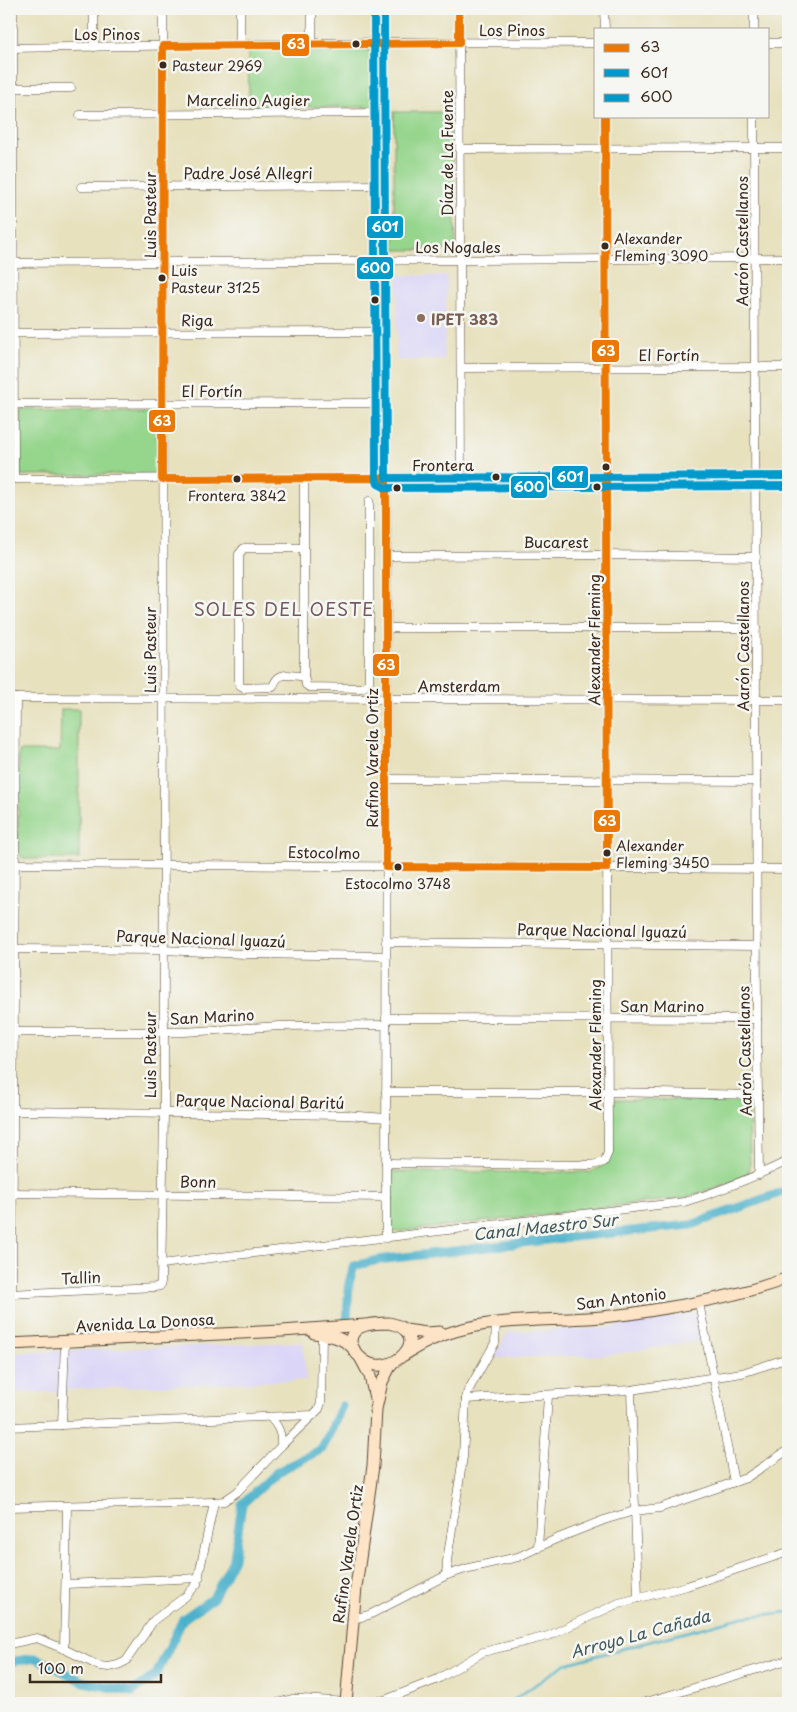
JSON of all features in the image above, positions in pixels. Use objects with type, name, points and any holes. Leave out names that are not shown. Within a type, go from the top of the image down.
[{"type":"main road","name":"San Antonio","points":[[405,1330],[427,1333],[482,1324],[604,1317],[699,1303],[735,1295],[788,1278]]},
{"type":"main road","points":[[365,1325],[398,1325],[405,1330],[410,1340],[409,1348],[404,1356],[392,1363],[372,1364],[361,1359],[351,1342],[354,1333],[365,1325]]},
{"type":"main road","name":"Avenida La Donosa","points":[[9,1344],[282,1331],[365,1325]]},
{"type":"main road","name":"San Antonio","points":[[404,1356],[424,1343],[454,1330]]},
{"type":"main road","name":"Avenida La Donosa","points":[[282,1331],[322,1334],[340,1339],[348,1343],[354,1350]]},
{"type":"main road","name":"Rufino Varela Ortiz","points":[[361,1359],[370,1376],[376,1409]]},
{"type":"main road","name":"Rufino Varela Ortiz","points":[[346,1703],[352,1620],[374,1466],[376,1409],[382,1382],[392,1363]]},
{"type":"street","points":[[12,479],[11,48],[13,9]]},
{"type":"street","points":[[94,9],[94,47]]},
{"type":"street","name":"Luis Pasteur","points":[[155,1287],[160,1286],[162,1282],[164,1114],[162,699],[163,9]]},
{"type":"street","points":[[240,9],[240,45]]},
{"type":"street","points":[[312,9],[312,44]]},
{"type":"street","name":"Rufino Varela Ortiz","points":[[384,9],[387,556],[386,1238]]},
{"type":"street","name":"Díaz de La Fuente","points":[[459,9],[461,478]]},
{"type":"street","points":[[604,9],[604,28]]},
{"type":"street","points":[[754,9],[754,28]]},
{"type":"street","name":"Los Pinos","points":[[11,48],[384,42],[594,42]]},
{"type":"street","points":[[770,42],[788,42]]},
{"type":"street","points":[[11,88],[71,88]]},
{"type":"street","name":"Marcelino Augier","points":[[80,115],[385,113]]},
{"type":"street","name":"Alexander Fleming","points":[[386,1163],[592,1165],[604,1162],[608,1153],[605,118]]},
{"type":"street","name":"Aarón Castellanos","points":[[754,118],[759,1175]]},
{"type":"street","points":[[460,149],[788,148]]},
{"type":"street","name":"Padre José Allegri","points":[[81,187],[385,185]]},
{"type":"street","name":"Los Nogales","points":[[11,263],[788,258]]},
{"type":"street","name":"Riga","points":[[11,333],[386,332]]},
{"type":"street","name":"El Fortín","points":[[461,368],[788,367]]},
{"type":"street","name":"El Fortín","points":[[11,404],[386,403]]},
{"type":"street","name":"Frontera","points":[[12,479],[788,476]]},
{"type":"street","points":[[304,478],[304,676],[306,685],[309,687],[362,688],[369,681],[369,501]]},
{"type":"street","points":[[304,548],[244,548],[239,554],[239,682],[243,688],[270,687],[273,686],[275,679],[280,676],[304,676]]},
{"type":"street","name":"Bucarest","points":[[387,556],[606,555],[756,557]]},
{"type":"street","points":[[386,628],[756,628]]},
{"type":"street","points":[[10,1294],[14,1111],[11,1032],[15,949],[12,864],[13,698]]},
{"type":"street","name":"Amsterdam","points":[[13,698],[788,700]]},
{"type":"street","points":[[386,779],[756,781]]},
{"type":"street","name":"Estocolmo","points":[[12,864],[788,869]]},
{"type":"street","name":"Parque Nacional Iguazú","points":[[386,942],[757,946]]},
{"type":"street","name":"Parque Nacional Iguazú","points":[[15,949],[163,950],[244,954],[386,956]]},
{"type":"street","name":"San Marino","points":[[11,1032],[163,1032],[386,1021],[757,1020]]},
{"type":"street","points":[[386,1092],[608,1092],[758,1095]]},
{"type":"street","name":"Parque Nacional Baritú","points":[[14,1111],[346,1115],[386,1118]]},
{"type":"street","points":[[161,1264],[684,1202],[759,1175],[788,1161]]},
{"type":"street","name":"Bonn","points":[[11,1194],[386,1197]]},
{"type":"street","name":"Tallin","points":[[10,1294],[155,1287]]},
{"type":"street","points":[[699,1303],[734,1482]]},
{"type":"street","points":[[447,1575],[447,1561],[463,1457],[466,1399],[468,1391],[495,1343],[496,1323]]},
{"type":"street","points":[[9,1508],[224,1501],[319,1409],[321,1403],[322,1334]]},
{"type":"street","points":[[62,1424],[65,1341]]},
{"type":"street","points":[[466,1399],[631,1390],[742,1373],[788,1358]]},
{"type":"street","points":[[631,1390],[638,1598]]},
{"type":"street","points":[[538,1548],[548,1396]]},
{"type":"street","points":[[9,1427],[314,1415]]},
{"type":"street","points":[[270,1417],[282,1434],[281,1446]]},
{"type":"street","points":[[352,1620],[369,1615],[447,1575],[518,1556],[578,1529],[634,1511],[660,1508],[734,1482],[756,1473],[788,1450]]},
{"type":"street","points":[[9,1644],[37,1638],[64,1648],[99,1666],[109,1667],[126,1661],[154,1620],[193,1590],[200,1578],[214,1502]]},
{"type":"street","points":[[64,1648],[67,1507]]},
{"type":"street","points":[[277,1703],[292,1699],[346,1703],[368,1703],[385,1700],[438,1679],[483,1652],[548,1636],[609,1608],[638,1598],[687,1586],[788,1552]]},
{"type":"street","points":[[66,1584],[200,1578]]},
{"type":"street","points":[[643,1703],[670,1700],[788,1660]]},
{"type":"shaded area","name":"IPET 383","points":[[398,275],[447,276],[444,360],[396,360]]},
{"type":"shaded area","points":[[697,1313],[703,1340],[610,1355],[494,1358],[508,1332],[604,1328]]},
{"type":"shaded area","points":[[303,1342],[306,1380],[9,1393],[9,1353]]},
{"type":"green space","points":[[248,50],[377,50],[377,107],[249,107]]},
{"type":"green space","points":[[394,112],[451,112],[456,250],[394,250]]},
{"type":"green space","points":[[156,409],[157,474],[20,475],[20,410]]},
{"type":"green space","points":[[61,709],[79,709],[79,859],[26,859],[21,857],[18,852],[19,751],[60,751]]},
{"type":"green space","points":[[611,1099],[746,1100],[749,1107],[750,1168],[746,1177],[684,1198],[396,1232],[391,1229],[391,1172],[590,1172],[602,1166],[609,1155]]},
{"type":"waterway","name":"Canal Maestro Sur","points":[[347,1320],[349,1283],[354,1266],[378,1260],[691,1225],[788,1190]]},
{"type":"waterway","name":"Canal Maestro Sur","points":[[9,1662],[36,1658],[84,1682],[132,1692],[156,1675],[183,1619],[213,1598],[234,1558],[242,1504],[277,1472],[322,1449],[342,1406]]},
{"type":"waterway","name":"Arroyo La Cañada","points":[[509,1703],[565,1664],[743,1617],[788,1612]]},
{"type":"transit line","name":"600","points":[[374,9],[376,478],[378,484],[386,488],[788,486]]},
{"type":"transit line","name":"601","points":[[384,9],[386,478],[788,476]]},
{"type":"transit line","name":"63","points":[[459,9],[459,43],[163,46],[162,479],[386,478],[386,867],[607,868],[605,118]]},
{"type":"place","name":"Pasteur 2969","points":[[163,65]]},
{"type":"place","name":"Alexander Fleming 3090","points":[[605,246]]},
{"type":"place","name":"Luis Pasteur 3125","points":[[162,278]]},
{"type":"place","name":"IPET 383","points":[[421,318]]},
{"type":"place","name":"Frontera 3842","points":[[237,479]]},
{"type":"place","name":"Alexander Fleming 3450","points":[[607,853]]},
{"type":"place","name":"Estocolmo 3748","points":[[398,867]]},
{"type":"district","name":"SOLES DEL OESTE","points":[[284,608]]}]
